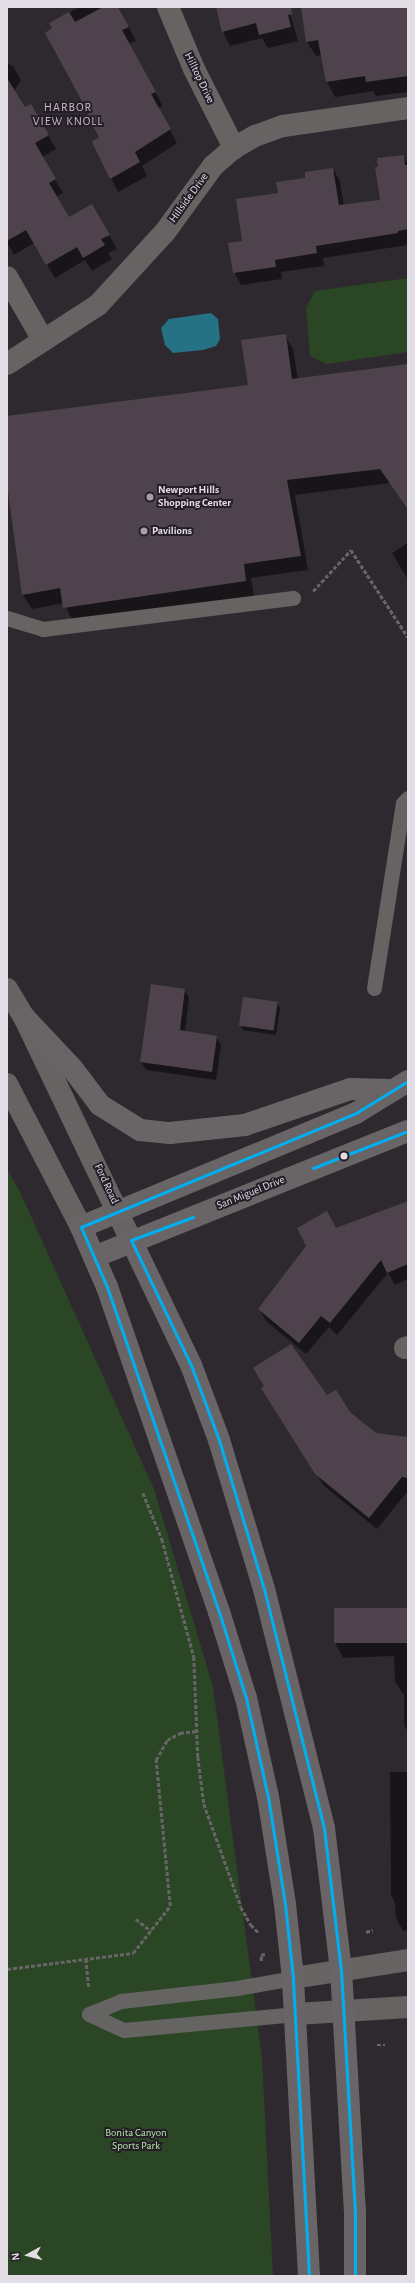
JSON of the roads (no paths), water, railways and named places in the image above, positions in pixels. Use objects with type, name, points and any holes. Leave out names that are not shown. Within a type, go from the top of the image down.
[{"type":"main road","points":[[24,1017],[72,1068],[100,1105],[140,1130],[170,1133],[245,1125],[350,1089],[399,1086]]},
{"type":"main road","points":[[309,2276],[293,1978],[285,1904],[268,1798],[246,1698],[171,1467],[107,1287],[81,1227],[119,1213],[356,1113],[399,1086]]},
{"type":"main road","name":"San Miguel Drive","points":[[94,1257],[131,1240],[408,1131]]},
{"type":"main road","name":"Ford Road","points":[[131,1240],[193,1372],[219,1440],[262,1582],[324,1828],[341,1970],[344,2011],[355,2213],[355,2276]]},
{"type":"street","name":"Hilltop Drive","points":[[168,7],[194,69],[234,148]]},
{"type":"street","name":"Hillside Drive","points":[[7,364],[98,305],[165,232],[213,166],[234,148],[255,136],[283,126],[408,108]]},
{"type":"street","points":[[7,277],[43,340]]},
{"type":"street","name":"Ford Road","points":[[7,989],[24,1017],[131,1240]]},
{"type":"street","points":[[7,1084],[81,1227]]},
{"type":"street","points":[[293,1978],[408,1960]]},
{"type":"street","points":[[296,2014],[408,2007]]},
{"type":"lane","points":[[7,618],[43,629],[293,598]]},
{"type":"lane","points":[[374,988],[403,802],[408,798]]},
{"type":"lane","points":[[293,1978],[237,1988],[121,2001],[89,2014],[124,2030],[296,2014]]},
{"type":"water","points":[[211,313],[218,319],[220,339],[216,346],[203,350],[173,353],[165,345],[161,328],[169,319]]},
{"type":"place","name":"Newport Hills Shopping Center","points":[[150,497]]},
{"type":"place","name":"Pavilions","points":[[144,531]]},
{"type":"district","name":"HARBOR VIEW KNOLL","points":[[68,115]]},
{"type":"park label","name":"Bonita Canyon Sports Park","points":[[136,2140]]}]
